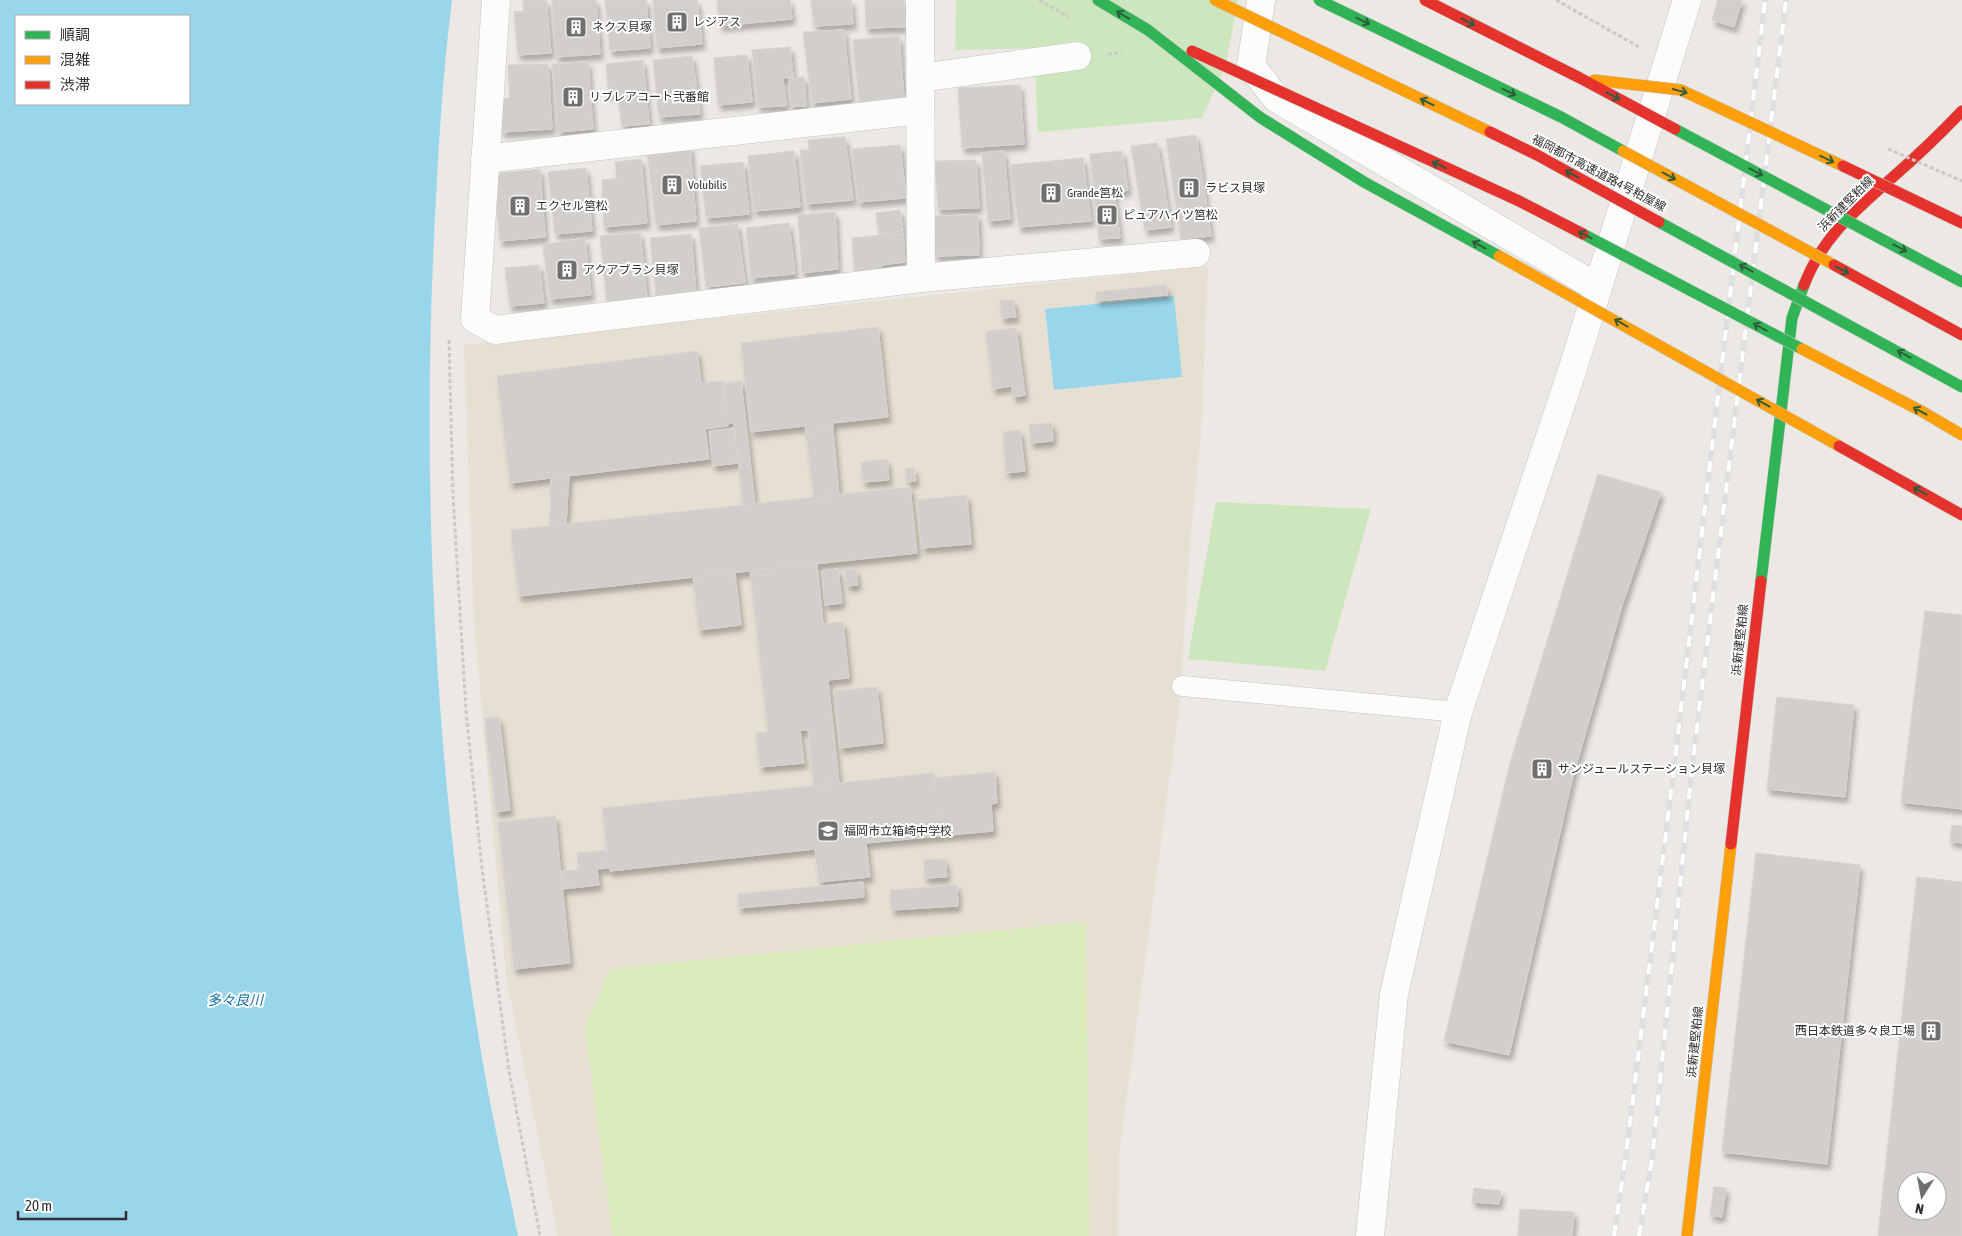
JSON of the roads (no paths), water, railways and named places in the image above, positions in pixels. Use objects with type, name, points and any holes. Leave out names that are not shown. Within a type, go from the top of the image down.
[{"type":"main road","points":[[1098,0],[1148,30],[1519,201],[1923,412],[1962,435]]},
{"type":"main road","name":"福岡都市高速道路4号粕屋線","points":[[1215,0],[1537,155],[1962,387]]},
{"type":"main road","points":[[1319,0],[1561,117],[1962,335]]},
{"type":"main road","points":[[1425,0],[1580,78],[1962,282]]},
{"type":"main road","points":[[1148,30],[1261,118],[1364,182],[1587,304],[1962,515]]},
{"type":"main road","points":[[1580,78],[1682,90],[1962,223]]},
{"type":"main road","name":"浜新建堅粕線","points":[[1687,1236],[1766,528],[1792,318],[1811,268],[1830,237],[1850,216],[1934,140],[1962,111]]},
{"type":"street","points":[[496,0],[474,319],[495,330],[921,278],[1196,253]]},
{"type":"street","points":[[920,0],[921,278]]},
{"type":"street","points":[[1261,0],[1251,66],[1276,98],[1598,288]]},
{"type":"street","points":[[1370,1236],[1394,994],[1458,712],[1572,371],[1687,0]]},
{"type":"street","points":[[920,78],[1077,56]]},
{"type":"street","points":[[485,159],[920,110]]},
{"type":"lane","points":[[1182,686],[1458,712]]},
{"type":"water","name":"多々良川","points":[[0,0],[452,0],[439,148],[430,339],[430,441],[436,646],[443,748],[466,951],[485,1075],[518,1236],[0,1236]]},
{"type":"water","points":[[1174,296],[1182,377],[1054,390],[1045,309]]},
{"type":"railway","points":[[1614,1236],[1674,768],[1765,0]]},
{"type":"railway","points":[[1639,1236],[1652,1159],[1692,768],[1786,0]]},
{"type":"place","name":"レジアス","points":[[677,22]]},
{"type":"place","name":"ネクス貝塚","points":[[576,27]]},
{"type":"place","name":"リブレアコート弐番館","points":[[573,97]]},
{"type":"place","name":"Volubilis","points":[[672,185]]},
{"type":"place","name":"ラビス貝塚","points":[[1189,188]]},
{"type":"place","name":"Grande筥松","points":[[1051,193]]},
{"type":"place","name":"エクセル筥松","points":[[520,206]]},
{"type":"place","name":"ピュアハイツ筥松","points":[[1107,215]]},
{"type":"place","name":"アクアブラン貝塚","points":[[567,270]]},
{"type":"place","name":"サンジュールステーション貝塚","points":[[1542,769]]},
{"type":"place","name":"福岡市立箱崎中学校","points":[[828,831]]},
{"type":"place","name":"西日本鉄道多々良工場","points":[[1931,1031]]}]
